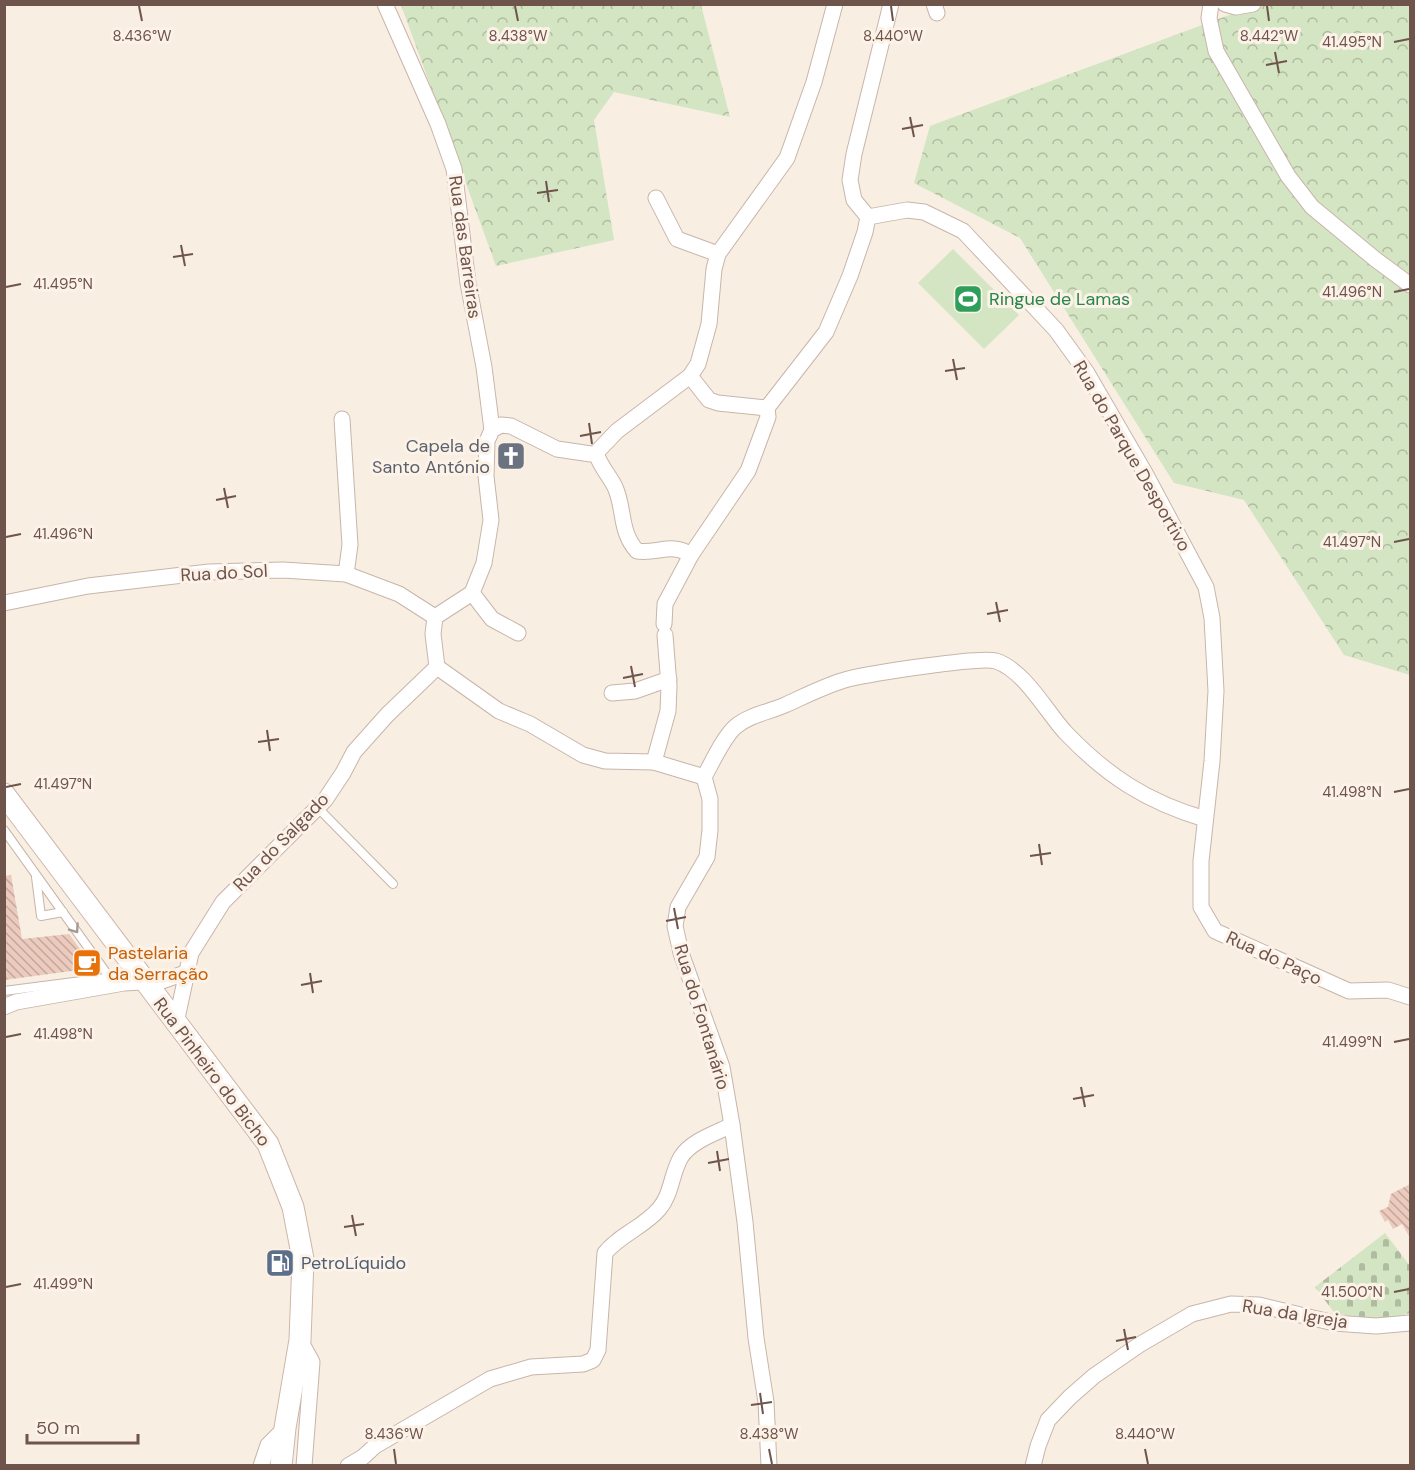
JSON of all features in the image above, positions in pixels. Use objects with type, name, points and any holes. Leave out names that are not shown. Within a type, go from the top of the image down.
[{"type":"main road","name":"Rua Pinheiro do Bicho","points":[[6,802],[268,1144],[293,1207],[303,1259],[300,1340],[281,1466]]},
{"type":"street","name":"Rua das Barreiras","points":[[385,4],[429,104],[454,169],[468,283],[484,367],[492,430],[487,441],[486,476],[491,520],[483,563],[472,593]]},
{"type":"street","points":[[492,430],[501,425],[511,426],[557,449],[584,454],[596,453],[617,431],[690,376],[698,364],[706,339],[718,254],[786,158],[814,82],[835,4]]},
{"type":"street","points":[[654,762],[668,711],[669,679],[664,629],[665,604],[691,555],[748,471],[768,417],[767,408],[826,332],[850,276],[865,232],[868,217],[854,200],[850,180],[854,154],[891,4]]},
{"type":"street","points":[[1211,4],[1209,18],[1216,51],[1288,177],[1312,207],[1410,285]]},
{"type":"street","points":[[1225,4],[1236,7],[1253,4]]},
{"type":"street","points":[[656,198],[677,239],[718,254]]},
{"type":"street","name":"Rua do Parque Desportivo","points":[[868,217],[907,210],[924,212],[963,231],[1056,330],[1087,373],[1145,473],[1206,587],[1212,618],[1215,691],[1212,761],[1205,819]]},
{"type":"street","points":[[690,376],[709,400],[718,404],[767,408]]},
{"type":"street","points":[[342,419],[350,545],[346,574]]},
{"type":"street","points":[[596,453],[600,465],[615,486],[625,534],[637,551],[675,548],[682,549],[691,555]]},
{"type":"street","name":"Rua do Sol","points":[[4,603],[88,586],[209,572],[283,570],[346,574],[399,594],[435,617]]},
{"type":"street","points":[[518,633],[492,619],[472,593],[435,617],[433,634],[437,667],[500,711],[530,724],[583,756],[604,761],[654,762],[704,777],[735,728],[758,714],[783,706],[806,694],[848,679],[962,662],[995,660],[1013,671],[1064,730],[1099,765],[1129,786],[1173,809],[1205,819]]},
{"type":"street","name":"Rua do Salgado","points":[[176,1023],[191,953],[223,902],[325,800],[354,752],[387,715],[437,667]]},
{"type":"street","points":[[612,693],[635,691],[669,679]]},
{"type":"street","name":"Rua do Fontanário","points":[[704,777],[710,799],[707,857],[678,907],[675,926],[681,953],[722,1067],[745,1222],[756,1338],[766,1402],[769,1466]]},
{"type":"street","name":"Rua do Paço","points":[[1205,819],[1201,861],[1201,907],[1215,931],[1349,991],[1388,990],[1410,997]]},
{"type":"street","points":[[4,1007],[16,1002],[141,978],[162,981],[188,972]]},
{"type":"street","points":[[348,1466],[375,1446],[490,1379],[531,1367],[583,1364],[593,1359],[598,1350],[605,1253],[660,1209],[686,1151],[732,1125]]},
{"type":"street","name":"Rua da Igreja","points":[[1033,1466],[1048,1420],[1070,1397],[1094,1376],[1192,1314],[1231,1304],[1259,1305],[1334,1323],[1376,1326],[1410,1323]]},
{"type":"street","points":[[300,1340],[312,1362],[304,1466]]},
{"type":"street","points":[[261,1466],[268,1445],[285,1428]]},
{"type":"lane","points":[[317,807],[393,884]]},
{"type":"lane","points":[[4,830],[110,978]]},
{"type":"lane","points":[[36,876],[41,916],[63,912]]},
{"type":"lane","points":[[4,992],[110,978],[141,978]]},
{"type":"green space","points":[[401,5],[701,5],[730,117],[614,92],[594,120],[614,240],[496,266]]},
{"type":"green space","points":[[1256,5],[1410,5],[1410,675],[1344,655],[1244,500],[1174,483],[1020,238],[914,183],[930,126]]},
{"type":"green space","name":"Ringue de Lamas","points":[[953,249],[1019,315],[984,349],[918,283]]},
{"type":"green space","points":[[1385,1233],[1410,1266],[1410,1313],[1388,1319],[1336,1315],[1315,1287]]},
{"type":"building","points":[[11,875],[22,939],[69,934],[94,968],[4,980],[4,876]]},
{"type":"building","points":[[1410,1184],[1410,1238],[1402,1224],[1393,1229],[1388,1220],[1385,1222],[1379,1211],[1388,1207],[1391,1194]]},
{"type":"place","name":"Ringue de Lamas","points":[[968,299]]},
{"type":"place","name":"Capela de Santo António","points":[[511,456]]},
{"type":"place","name":"Pastelaria da Serração","points":[[87,963]]},
{"type":"place","name":"PetroLíquido","points":[[280,1263]]}]
